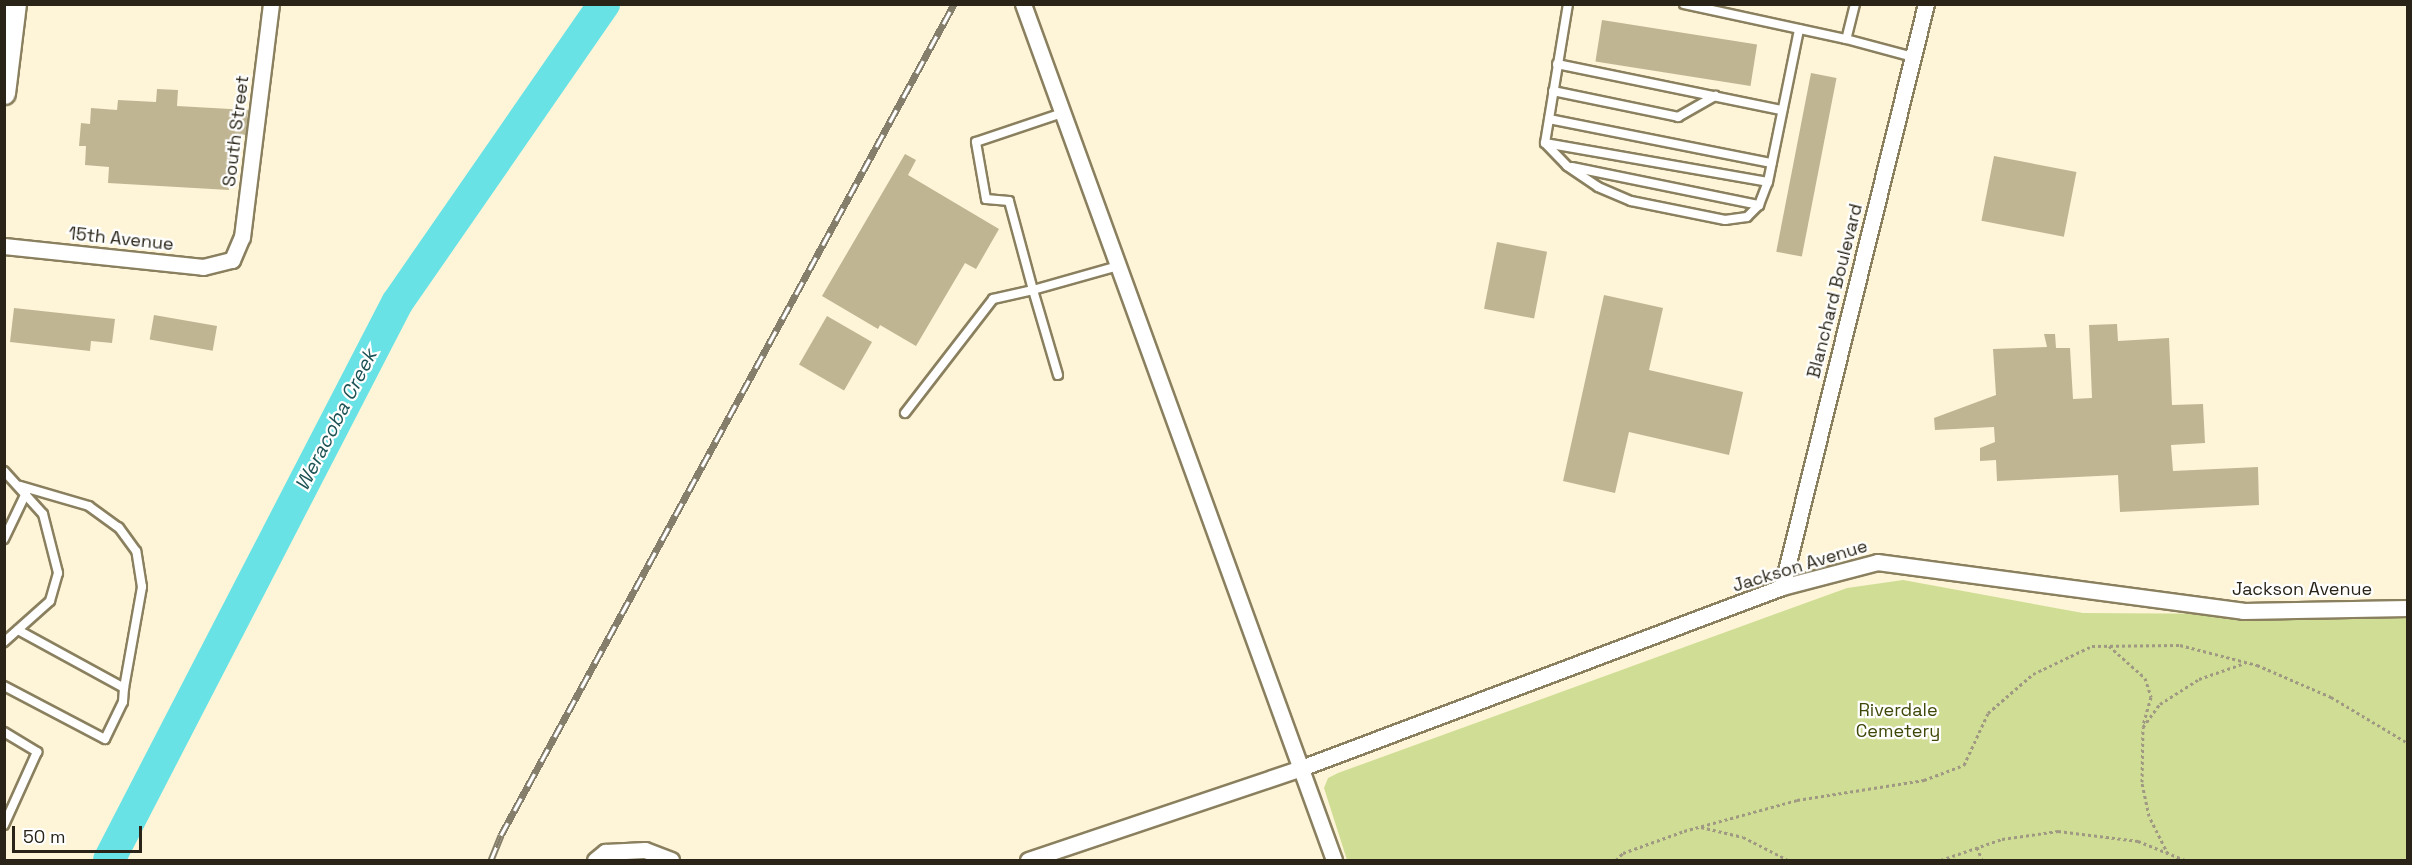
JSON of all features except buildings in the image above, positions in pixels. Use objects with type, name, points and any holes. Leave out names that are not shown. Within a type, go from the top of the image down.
[{"type":"street","points":[[4,93],[15,4]]},
{"type":"street","name":"South Street","points":[[232,260],[242,237],[271,4]]},
{"type":"street","points":[[1023,4],[1334,861]]},
{"type":"street","name":"Blanchard Boulevard","points":[[1782,587],[1926,4]]},
{"type":"street","name":"15th Avenue","points":[[4,246],[203,267],[232,260]]},
{"type":"street","name":"Jackson Avenue","points":[[1029,861],[1301,768],[1782,587],[1877,562],[1899,562],[2243,611],[2408,608]]},
{"type":"street","points":[[595,861],[605,852],[645,850],[671,861]]},
{"type":"lane","points":[[1545,143],[1568,4]]},
{"type":"lane","points":[[1684,4],[1846,39],[1913,57]]},
{"type":"lane","points":[[1846,39],[1855,4]]},
{"type":"lane","points":[[1545,143],[1567,166],[1598,187],[1631,201],[1725,220],[1747,217],[1759,205],[1768,182],[1799,29]]},
{"type":"lane","points":[[1557,64],[1782,110]]},
{"type":"lane","points":[[1553,91],[1678,117],[1715,96]]},
{"type":"lane","points":[[1058,375],[1010,201],[986,199],[976,142],[1062,113]]},
{"type":"lane","points":[[1549,118],[1772,164]]},
{"type":"lane","points":[[1545,143],[1768,182]]},
{"type":"lane","points":[[1567,166],[1759,205]]},
{"type":"lane","points":[[905,413],[993,299],[1118,266]]},
{"type":"lane","points":[[4,471],[20,486],[42,514],[58,573],[50,601],[6,639]]},
{"type":"lane","points":[[4,686],[105,739],[123,702],[142,587],[136,551],[119,528],[90,506],[20,486]]},
{"type":"lane","points":[[4,538],[26,493]]},
{"type":"lane","points":[[18,630],[124,688]]},
{"type":"lane","points":[[4,732],[37,752],[4,825]]},
{"type":"path","points":[[2109,645],[2145,678],[2151,697],[2143,727],[2144,793],[2149,816],[2168,854]]},
{"type":"path","points":[[1616,861],[1623,853],[1701,827],[1797,800],[1924,780],[1964,765],[1988,713],[2033,674],[2092,646],[2180,645],[2246,663],[2331,697],[2408,742]]},
{"type":"path","points":[[2143,727],[2160,704],[2199,679],[2246,663]]},
{"type":"path","points":[[1701,827],[1743,837],[1788,861]]},
{"type":"path","points":[[1941,861],[2002,838],[2058,831],[2138,841],[2185,861]]},
{"type":"path","points":[[1977,847],[1982,861]]},
{"type":"green space","name":"Riverdale Cemetery","points":[[1903,580],[2083,613],[2407,615],[2407,860],[1347,860],[1324,788],[1328,778],[1847,588]]},
{"type":"waterway","name":"Weracoba Creek","points":[[109,860],[397,303],[604,4]]},
{"type":"railway","points":[[491,860],[501,835],[954,4]]}]
